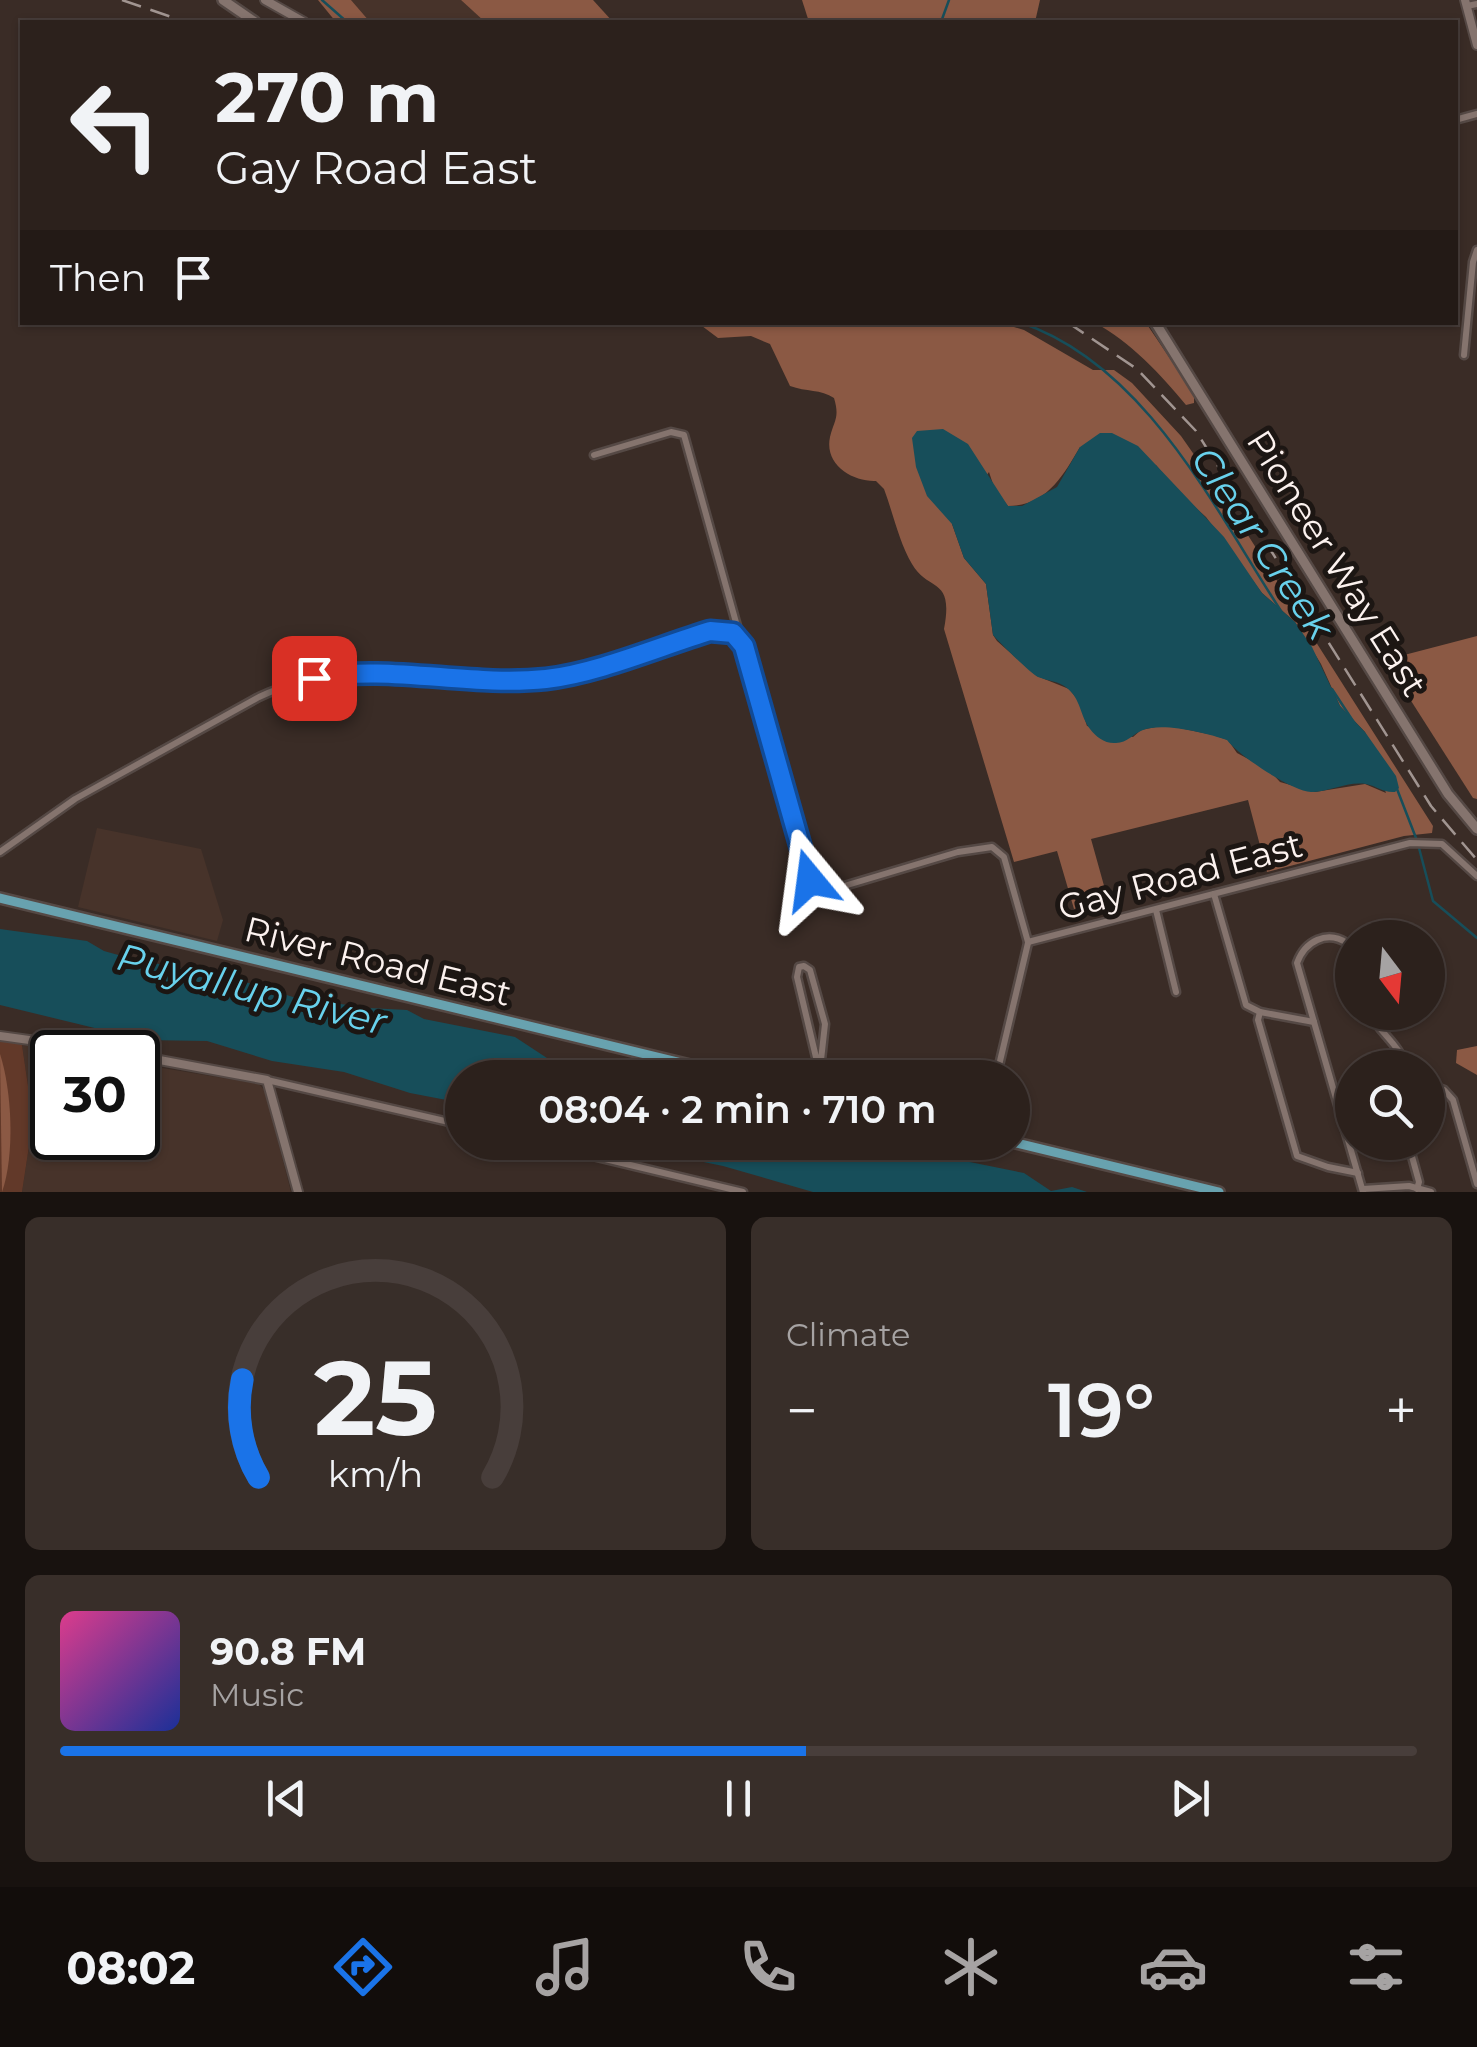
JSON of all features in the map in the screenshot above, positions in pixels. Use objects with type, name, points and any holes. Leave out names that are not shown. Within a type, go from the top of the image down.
[{"type":"main road","points":[[223,0],[252,20]]},
{"type":"main road","name":"Pioneer Way East","points":[[1158,325],[1448,794],[1477,829]]},
{"type":"main road","name":"River Road East","points":[[0,898],[670,1060]]},
{"type":"main road","points":[[1030,1146],[1220,1192]]},
{"type":"street","points":[[265,0],[300,20]]},
{"type":"street","points":[[1477,4],[1466,3],[1477,45]]},
{"type":"street","points":[[1464,355],[1477,250]]},
{"type":"street","points":[[0,852],[75,799],[250,702],[291,684],[336,674],[372,672],[497,680],[549,678],[710,631],[733,633],[737,626],[681,433],[671,432],[594,455]]},
{"type":"street","name":"Gay Road East","points":[[733,633],[744,646],[810,880],[816,889],[830,891],[973,848],[992,847],[1004,857],[1028,942],[1410,844],[1442,844],[1477,876]]},
{"type":"street","points":[[1214,894],[1246,1004],[1260,1012],[1316,1023]]},
{"type":"street","points":[[1156,910],[1176,992]]},
{"type":"street","points":[[1335,937],[1318,939],[1303,950],[1297,963],[1363,1191],[1417,1188],[1431,1192]]},
{"type":"street","points":[[1000,1060],[1028,942]]},
{"type":"street","points":[[804,966],[810,970],[824,1024],[819,1074],[797,977],[804,966]]},
{"type":"street","points":[[1260,1012],[1258,1020],[1300,1158],[1358,1172]]},
{"type":"street","points":[[1379,1030],[1399,1050]]},
{"type":"street","points":[[0,1036],[30,1040]]},
{"type":"street","points":[[160,1060],[267,1080],[445,1122]]},
{"type":"street","points":[[267,1080],[298,1192]]},
{"type":"street","points":[[1445,1091],[1454,1100],[1477,1184]]},
{"type":"street","points":[[609,1160],[742,1192]]},
{"type":"street","points":[[1413,1160],[1417,1188]]},
{"type":"shaded area","points":[[318,0],[351,0],[368,20],[334,20]]},
{"type":"shaded area","points":[[351,0],[461,0],[483,20],[368,20]]},
{"type":"shaded area","points":[[461,0],[593,0],[611,20],[483,20]]},
{"type":"shaded area","points":[[802,0],[1040,0],[1035,20],[808,20]]},
{"type":"shaded area","points":[[701,325],[1008,325],[1024,330],[1093,370],[1114,370],[1132,383],[1181,436],[1223,496],[1433,826],[1432,833],[1404,836],[1267,872],[1248,800],[1091,839],[1108,900],[1074,909],[1057,851],[1014,862],[944,629],[943,593],[912,564],[884,489],[876,481],[850,475],[831,456],[834,398],[790,386],[770,344],[751,336],[718,338]],"holes":[[[1080,447],[1156,465],[1206,517],[1262,593],[1295,622],[1321,664],[1340,706],[1365,732],[1386,793],[1365,784],[1315,792],[1280,782],[1269,770],[1237,753],[1228,740],[1213,735],[1165,725],[1141,730],[1133,737],[1087,726],[1079,701],[1069,689],[1037,676],[997,641],[986,584],[964,558],[952,524],[989,472],[995,490],[1008,506],[1021,505],[1052,487]]]},
{"type":"shaded area","points":[[1099,325],[1147,325],[1194,394],[1194,403],[1186,405],[1133,349]]},
{"type":"shaded area","points":[[1477,636],[1477,799],[1385,660]]},
{"type":"shaded area","points":[[97,828],[201,849],[223,920],[217,941],[78,907]]},
{"type":"shaded area","points":[[0,1039],[22,1045],[30,1100],[30,1140],[22,1192],[0,1192]]},
{"type":"shaded area","points":[[22,1045],[30,1046],[30,1100]]},
{"type":"shaded area","points":[[1477,1046],[1477,1075],[1456,1063],[1457,1050]]},
{"type":"shaded area","points":[[0,1054],[10,1123],[9,1160],[2,1192]]},
{"type":"shaded area","points":[[160,1068],[259,1084],[265,1091],[291,1192],[22,1192],[30,1140],[30,1160],[160,1160]]},
{"type":"water","points":[[943,429],[968,444],[1008,506],[1022,506],[1057,487],[1080,447],[1100,433],[1112,433],[1138,446],[1224,537],[1262,593],[1295,622],[1312,647],[1340,706],[1365,732],[1396,776],[1399,788],[1391,792],[1359,783],[1318,792],[1302,790],[1266,772],[1227,740],[1185,729],[1152,728],[1116,743],[1098,737],[1087,724],[1072,692],[1038,677],[993,635],[986,584],[964,558],[952,524],[927,496],[916,467],[912,438],[917,431]]},
{"type":"water","name":"Puyallup River","points":[[0,929],[87,941],[129,958],[239,980],[293,997],[407,1010],[424,1019],[515,1037],[550,1060],[445,1060],[445,1100],[344,1072],[272,1061],[207,1041],[160,1040],[160,1030],[103,1030],[0,1005]]},
{"type":"water","points":[[694,1160],[960,1160],[1024,1173],[1051,1191],[1072,1187],[1087,1192],[813,1192]]},
{"type":"waterway","name":"Clear Creek","points":[[322,0],[345,20]]},
{"type":"waterway","points":[[942,20],[949,0]]},
{"type":"waterway","name":"Clear Creek","points":[[1026,325],[1063,342],[1103,370],[1139,404],[1201,484],[1281,611]]},
{"type":"waterway","name":"Clear Creek","points":[[1332,689],[1355,724]]},
{"type":"waterway","name":"Clear Creek","points":[[1397,789],[1416,838]]},
{"type":"waterway","name":"Clear Creek","points":[[1419,848],[1433,901],[1477,938]]},
{"type":"railway","points":[[122,0],[180,20]]},
{"type":"railway","points":[[1071,325],[1137,369],[1196,431],[1431,806],[1477,860]]},
{"type":"route","points":[[314,678],[372,672],[497,680],[549,678],[710,631],[733,633],[744,646],[810,880]]}]
